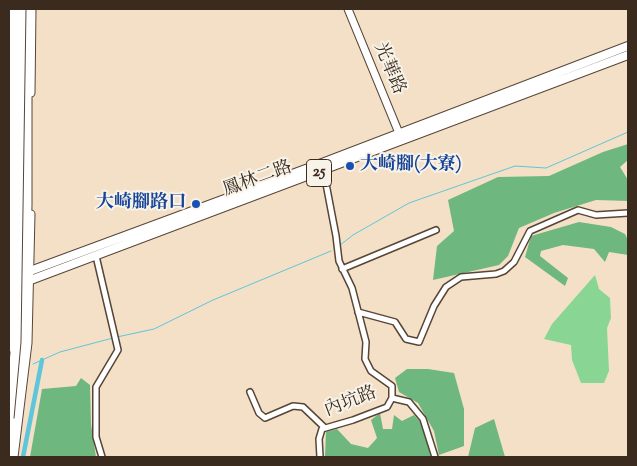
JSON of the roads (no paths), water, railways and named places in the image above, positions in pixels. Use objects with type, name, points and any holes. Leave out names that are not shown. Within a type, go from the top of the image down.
[{"type":"highway","points":[[9,347],[14,9]]},
{"type":"highway","points":[[9,418],[16,342],[21,9]]},
{"type":"highway","points":[[10,457],[22,354],[28,277],[27,9]]},
{"type":"main road","points":[[14,457],[28,343],[32,9]]},
{"type":"main road","name":"光華路","points":[[348,9],[402,141]]},
{"type":"main road","name":"鳳林二路","points":[[9,280],[28,277],[96,256],[323,167],[399,133],[628,46]]},
{"type":"main road","name":"鳳林二路","points":[[9,288],[28,277],[323,167],[402,141],[628,55]]},
{"type":"street","name":"內坑路","points":[[320,457],[319,440],[322,428],[353,420],[387,407],[392,398],[392,386],[371,371],[365,359],[366,342],[352,288],[342,269],[338,254],[323,167]]},
{"type":"street","points":[[358,312],[395,322],[406,339],[419,342],[434,306],[446,287],[461,277],[496,274],[504,271],[514,262],[530,231],[578,210],[596,215],[628,213]]},
{"type":"street","points":[[342,269],[436,230]]},
{"type":"street","points":[[96,256],[118,350],[96,387],[96,437],[102,457]]},
{"type":"street","points":[[250,392],[259,413],[265,418],[293,406],[303,407],[324,427]]},
{"type":"street","points":[[392,398],[409,402],[423,418],[435,457]]},
{"type":"waterway","points":[[339,246],[353,235],[409,203],[515,166],[546,168],[628,132]]},
{"type":"waterway","points":[[117,337],[154,329],[213,300],[331,251]]},
{"type":"waterway","points":[[33,364],[60,352],[113,338]]},
{"type":"waterway","points":[[23,457],[42,360]]},
{"type":"place","name":"大崎腳(大寮)","points":[[350,166]]},
{"type":"place","name":"大崎腳路口","points":[[196,204]]}]
